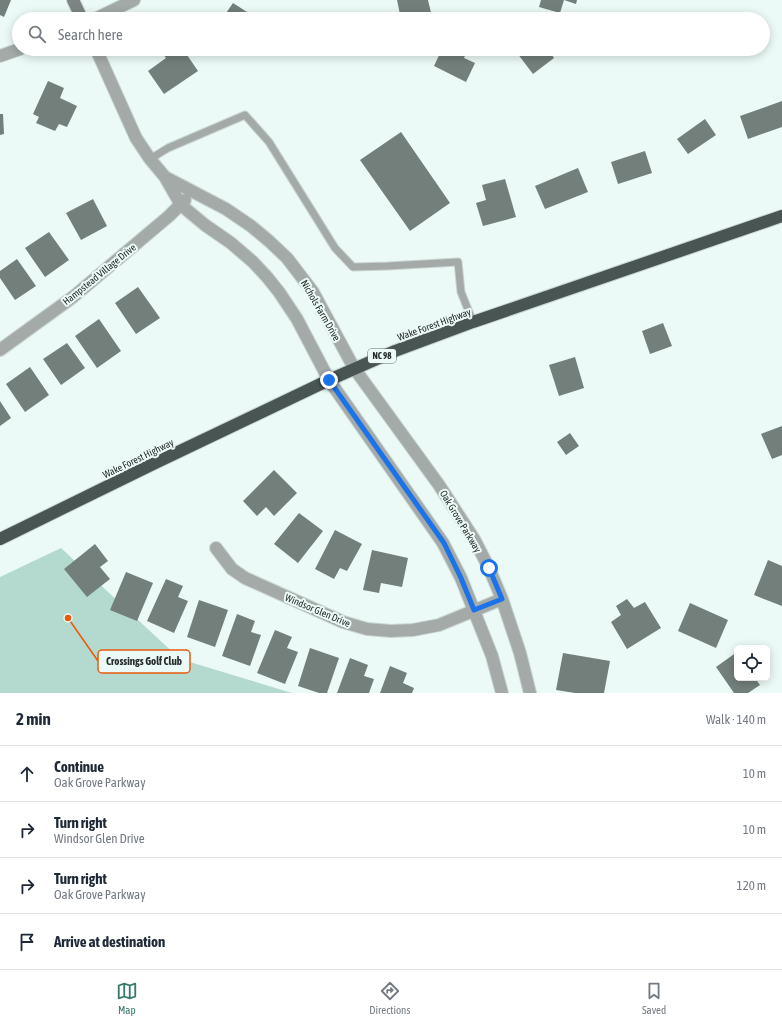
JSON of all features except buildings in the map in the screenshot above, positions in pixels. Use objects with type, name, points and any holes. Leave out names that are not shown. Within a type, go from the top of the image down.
[{"type":"highway","name":"Wake Forest Highway","points":[[0,539],[354,368],[395,351],[473,322],[782,216]]},
{"type":"street","points":[[74,0],[79,12]]},
{"type":"street","points":[[109,12],[134,0]]},
{"type":"street","points":[[0,56],[12,52]]},
{"type":"street","name":"Nichols Farm Drive","points":[[99,56],[136,138],[150,159],[165,177],[180,205],[231,243],[267,276],[297,319],[329,380]]},
{"type":"street","name":"Nichols Farm Drive","points":[[165,177],[226,209],[251,226],[287,258],[313,292],[354,368]]},
{"type":"street","name":"Hampstead Village Drive","points":[[0,350],[73,297],[180,205],[192,191]]},
{"type":"street","name":"Oak Grove Parkway","points":[[354,368],[439,485],[474,539],[502,599],[520,653],[530,693]]},
{"type":"street","points":[[329,380],[444,543],[461,578],[492,656],[502,693]]},
{"type":"street","name":"Windsor Glen Drive","points":[[216,548],[232,569],[245,578],[343,622],[367,629],[390,631],[413,630],[439,625],[502,599]]},
{"type":"lane","points":[[150,159],[168,148],[245,115],[269,142],[335,248],[353,267],[458,262],[461,292],[473,322]]},
{"type":"green space","points":[[61,548],[180,659],[292,693],[0,693],[0,577]]},
{"type":"place","name":"Crossings Golf Club","points":[[68,618]]},
{"type":"route","points":[[329,380],[444,543],[461,578],[474,610],[502,599],[489,568]]}]
